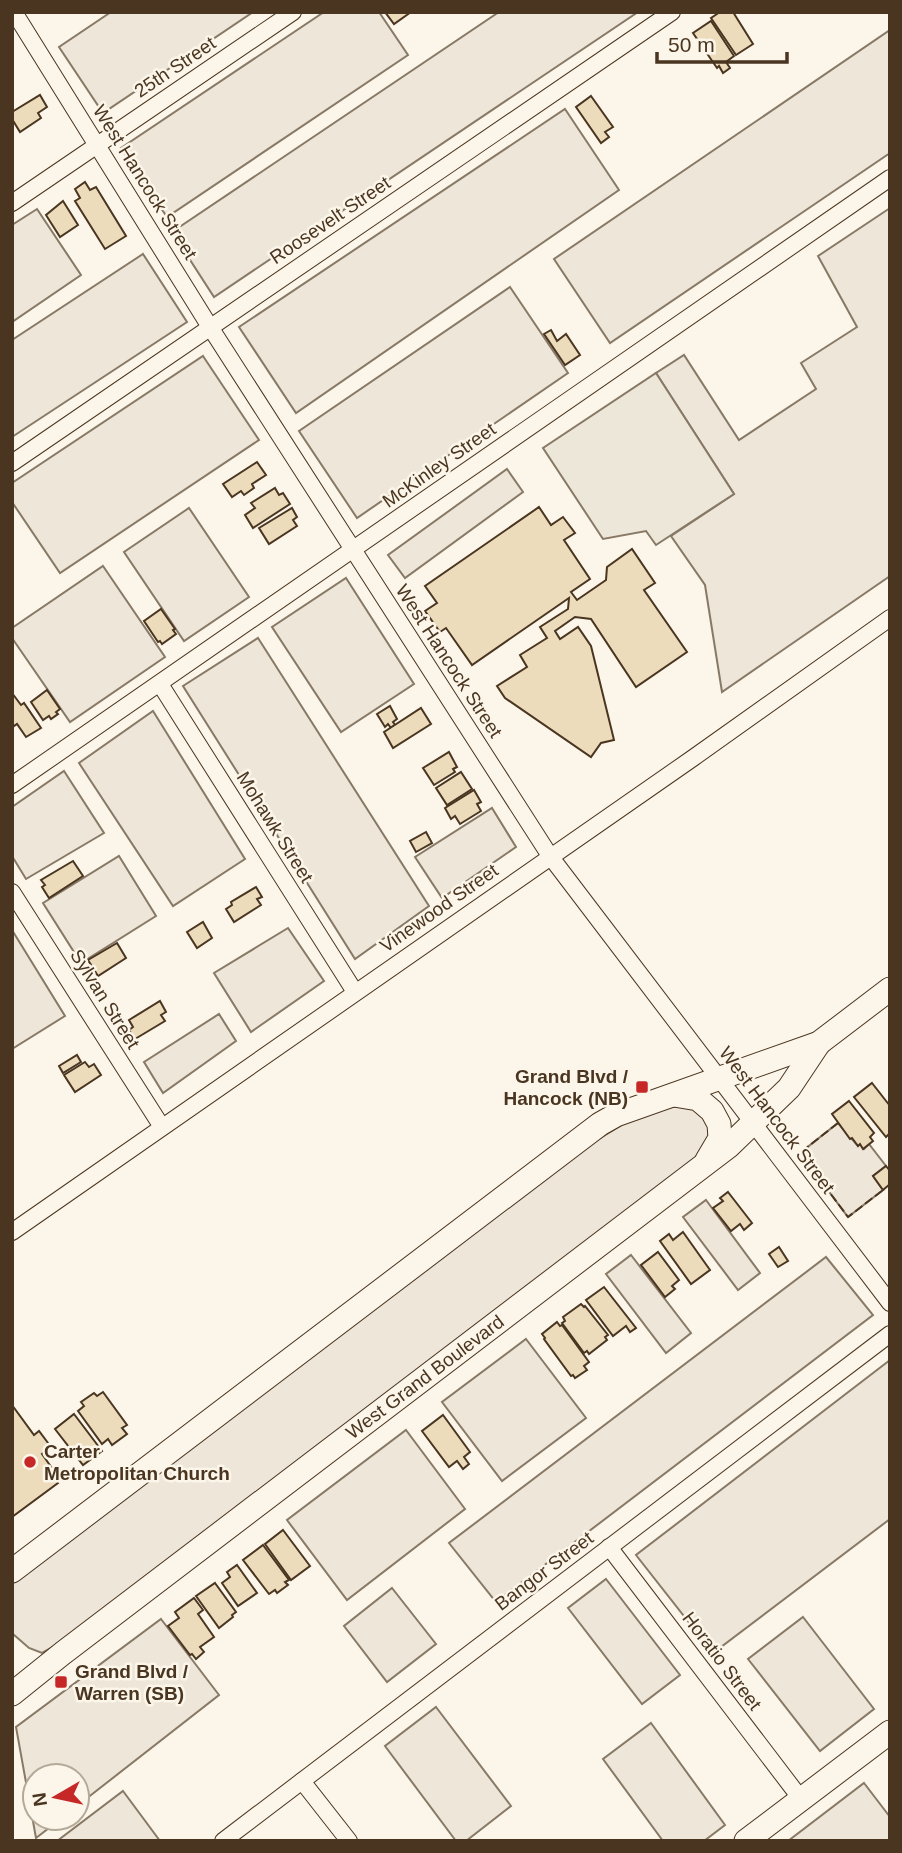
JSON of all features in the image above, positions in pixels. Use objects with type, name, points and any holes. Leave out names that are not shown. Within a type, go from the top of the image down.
[{"type":"main road","name":"West Grand Boulevard","points":[[12,1571],[584,1134],[616,1115],[819,1043],[890,989]]},
{"type":"main road","name":"West Grand Boulevard","points":[[12,1694],[729,1146],[789,1088],[819,1043]]},
{"type":"main road","points":[[674,1095],[698,1099],[712,1111],[719,1124],[720,1138],[701,1167]]},
{"type":"main road","points":[[746,1841],[890,1732]]},
{"type":"street","name":"West Hancock Street","points":[[14,12],[210,327],[550,856],[890,1303]]},
{"type":"street","name":"25th Street","points":[[12,203],[293,12]]},
{"type":"street","name":"Roosevelt Street","points":[[12,463],[672,12]]},
{"type":"street","name":"McKinley Street","points":[[12,785],[890,178]]},
{"type":"street","name":"Vinewood Street","points":[[12,1231],[890,618]]},
{"type":"street","name":"Mohawk Street","points":[[160,684],[355,992]]},
{"type":"street","name":"Sylvan Street","points":[[12,892],[162,1127]]},
{"type":"street","name":"Bangor Street","points":[[223,1841],[890,1334]]},
{"type":"street","name":"Horatio Street","points":[[609,1548],[801,1799]]},
{"type":"street","points":[[302,1781],[349,1841]]},
{"type":"shaded area","points":[[111,12],[253,12],[103,113],[59,47]]},
{"type":"shaded area","points":[[324,12],[379,12],[408,55],[167,217],[121,148]]},
{"type":"shaded area","points":[[499,12],[638,12],[214,297],[172,232]]},
{"type":"shaded area","points":[[890,30],[890,153],[610,343],[554,259]]},
{"type":"shaded area","points":[[565,109],[619,190],[296,413],[239,327]]},
{"type":"shaded area","points":[[890,208],[890,576],[722,692],[705,585],[671,536],[734,494],[656,373],[684,355],[739,440],[816,389],[801,363],[857,327],[818,256]]},
{"type":"shaded area","points":[[37,209],[81,275],[12,322],[12,225]]},
{"type":"shaded area","points":[[143,254],[187,322],[12,437],[12,340]]},
{"type":"shaded area","points":[[510,287],[568,373],[357,518],[299,431]]},
{"type":"shaded area","points":[[203,356],[259,440],[60,573],[12,502],[12,483]]},
{"type":"shaded area","points":[[656,373],[734,494],[656,545],[646,531],[603,539],[543,448]]},
{"type":"shaded area","points":[[507,469],[523,492],[405,578],[388,555]]},
{"type":"shaded area","points":[[189,508],[249,597],[184,641],[124,552]]},
{"type":"shaded area","points":[[103,566],[165,657],[70,722],[12,638],[12,628]]},
{"type":"shaded area","points":[[346,578],[414,684],[341,732],[272,627]]},
{"type":"shaded area","points":[[258,638],[429,906],[355,959],[183,686]]},
{"type":"shaded area","points":[[153,711],[245,859],[173,906],[79,763]]},
{"type":"shaded area","points":[[64,771],[104,833],[26,879],[12,856],[12,807]]},
{"type":"shaded area","points":[[492,808],[516,847],[442,898],[415,857]]},
{"type":"shaded area","points":[[119,856],[156,916],[81,963],[43,903]]},
{"type":"shaded area","points":[[288,928],[324,981],[251,1032],[214,973]]},
{"type":"shaded area","points":[[12,930],[65,1016],[12,1049]]},
{"type":"shaded area","points":[[219,1014],[236,1041],[163,1093],[144,1062]]},
{"type":"shaded area","points":[[687,1103],[700,1111],[707,1121],[710,1148],[62,1642],[42,1653],[29,1648],[13,1634],[12,1584],[573,1155],[633,1118]]},
{"type":"shaded area","points":[[838,1123],[858,1146],[860,1144],[864,1149],[869,1144],[886,1166],[873,1176],[883,1190],[848,1217],[800,1153]]},
{"type":"shaded area","points":[[706,1200],[760,1273],[738,1290],[683,1217]]},
{"type":"shaded area","points":[[631,1255],[691,1333],[666,1353],[606,1274]]},
{"type":"shaded area","points":[[826,1257],[873,1315],[496,1602],[449,1543]]},
{"type":"shaded area","points":[[526,1339],[586,1418],[502,1481],[442,1402]]},
{"type":"shaded area","points":[[890,1360],[890,1519],[713,1653],[636,1555]]},
{"type":"shaded area","points":[[406,1430],[465,1509],[347,1600],[287,1520]]},
{"type":"shaded area","points":[[606,1579],[680,1675],[642,1704],[568,1608]]},
{"type":"shaded area","points":[[392,1588],[436,1644],[387,1682],[344,1626]]},
{"type":"shaded area","points":[[803,1617],[874,1709],[820,1751],[748,1659]]},
{"type":"shaded area","points":[[161,1619],[219,1695],[91,1795],[91,1762],[22,1762],[16,1727]]},
{"type":"shaded area","points":[[436,1707],[511,1806],[466,1841],[456,1841],[385,1746]]},
{"type":"shaded area","points":[[651,1723],[725,1825],[704,1841],[663,1841],[603,1759]]},
{"type":"shaded area","points":[[864,1783],[890,1817],[890,1841],[788,1841]]},
{"type":"shaded area","points":[[123,1791],[160,1841],[57,1841],[69,1832],[91,1832],[91,1815]]},
{"type":"building","points":[[385,12],[411,12],[394,24]]},
{"type":"building","points":[[720,12],[733,12],[753,44],[736,55],[711,18]]},
{"type":"building","points":[[711,21],[734,56],[726,62],[730,68],[723,73],[693,33]]},
{"type":"building","points":[[40,95],[47,107],[38,113],[41,118],[20,132],[12,119],[12,112]]},
{"type":"building","points":[[591,96],[613,127],[605,132],[609,137],[601,143],[576,107]]},
{"type":"building","points":[[85,182],[90,190],[96,187],[126,236],[105,249],[75,201],[80,198],[75,189]]},
{"type":"building","points":[[63,201],[78,225],[60,237],[46,215]]},
{"type":"building","points":[[551,330],[557,341],[566,334],[580,355],[565,365],[544,334]]},
{"type":"building","points":[[257,462],[266,475],[252,484],[254,488],[244,495],[241,491],[232,497],[223,484]]},
{"type":"building","points":[[275,488],[279,495],[283,493],[290,504],[253,528],[245,515],[255,508],[251,503]]},
{"type":"building","points":[[539,507],[551,525],[563,517],[575,533],[564,540],[590,579],[571,592],[577,600],[606,580],[607,567],[632,549],[655,583],[644,590],[687,652],[636,687],[591,619],[575,617],[555,631],[560,639],[578,627],[591,646],[614,740],[601,743],[591,757],[505,698],[497,686],[527,667],[520,655],[547,638],[540,627],[568,609],[569,598],[472,665],[446,628],[440,632],[425,611],[437,603],[425,586]]},
{"type":"building","points":[[292,508],[297,517],[293,520],[297,526],[269,544],[259,528]]},
{"type":"building","points":[[161,609],[176,634],[162,644],[144,621]]},
{"type":"building","points":[[47,690],[60,709],[51,719],[49,716],[43,720],[31,702]]},
{"type":"building","points":[[12,693],[21,705],[24,703],[41,728],[26,737],[17,724],[14,726],[12,723]]},
{"type":"building","points":[[390,706],[397,719],[391,728],[388,724],[385,727],[377,714]]},
{"type":"building","points":[[421,708],[431,724],[393,748],[384,732]]},
{"type":"building","points":[[449,752],[457,767],[453,769],[455,772],[434,785],[423,768]]},
{"type":"building","points":[[461,772],[472,789],[447,805],[436,788]]},
{"type":"building","points":[[474,790],[481,802],[477,804],[481,811],[460,824],[455,816],[451,819],[445,808]]},
{"type":"building","points":[[426,832],[432,843],[416,852],[410,841]]},
{"type":"building","points":[[73,861],[83,876],[49,898],[41,880]]},
{"type":"building","points":[[256,887],[262,897],[257,899],[261,905],[234,922],[226,909],[232,905],[231,902]]},
{"type":"building","points":[[203,922],[212,938],[197,948],[187,932]]},
{"type":"building","points":[[117,943],[126,958],[98,976],[88,960]]},
{"type":"building","points":[[160,1001],[166,1012],[161,1015],[165,1021],[135,1039],[129,1030],[133,1027],[129,1020]]},
{"type":"building","points":[[77,1055],[81,1062],[63,1073],[59,1066]]},
{"type":"building","points":[[85,1062],[89,1067],[94,1064],[101,1075],[75,1092],[64,1075]]},
{"type":"building","points":[[872,1083],[890,1106],[890,1133],[886,1137],[854,1097]]},
{"type":"building","points":[[849,1101],[874,1133],[870,1137],[873,1141],[863,1149],[860,1144],[858,1146],[850,1139],[832,1114]]},
{"type":"building","points":[[886,1166],[890,1171],[890,1184],[883,1190],[873,1176]]},
{"type":"building","points":[[728,1192],[752,1223],[744,1230],[740,1224],[731,1231],[713,1208],[723,1201],[720,1198]]},
{"type":"building","points":[[683,1232],[710,1270],[691,1284],[660,1241],[669,1234],[673,1240]]},
{"type":"building","points":[[779,1247],[788,1261],[778,1267],[769,1254]]},
{"type":"building","points":[[658,1252],[679,1280],[672,1286],[675,1289],[665,1297],[641,1265]]},
{"type":"building","points":[[604,1287],[636,1328],[630,1332],[626,1326],[613,1336],[586,1300]]},
{"type":"building","points":[[581,1304],[608,1335],[605,1337],[607,1340],[589,1354],[587,1351],[584,1353],[562,1323],[565,1321],[563,1317]]},
{"type":"building","points":[[557,1322],[589,1362],[584,1366],[587,1370],[575,1378],[542,1334]]},
{"type":"building","points":[[103,1392],[127,1425],[122,1428],[127,1434],[112,1445],[108,1439],[102,1444],[78,1411],[84,1406],[81,1402],[94,1393],[97,1396]]},
{"type":"building","name":"Carter Metropolitan Church","points":[[12,1405],[34,1435],[39,1431],[51,1447],[42,1454],[54,1471],[51,1473],[58,1483],[12,1517]]},
{"type":"building","points":[[74,1414],[102,1451],[83,1465],[55,1429]]},
{"type":"building","points":[[443,1415],[470,1452],[464,1457],[469,1464],[463,1469],[457,1461],[449,1467],[422,1431]]},
{"type":"building","points":[[283,1530],[310,1566],[291,1580],[265,1544]]},
{"type":"building","points":[[263,1545],[289,1580],[285,1582],[288,1585],[277,1593],[275,1590],[269,1594],[243,1560]]},
{"type":"building","points":[[237,1565],[257,1593],[238,1606],[222,1583],[230,1577],[227,1572]]},
{"type":"building","points":[[215,1583],[236,1612],[219,1628],[196,1596]]},
{"type":"building","points":[[194,1598],[203,1610],[198,1614],[214,1637],[200,1647],[204,1652],[196,1659],[168,1626],[179,1618],[175,1612]]},
{"type":"fence","points":[[838,1123],[800,1153],[848,1217],[883,1190]]},
{"type":"place","name":"Grand Blvd / Hancock (NB)","points":[[642,1087]]},
{"type":"place","name":"Carter Metropolitan Church","points":[[30,1462]]},
{"type":"place","name":"Grand Blvd / Warren (SB)","points":[[61,1682]]}]
